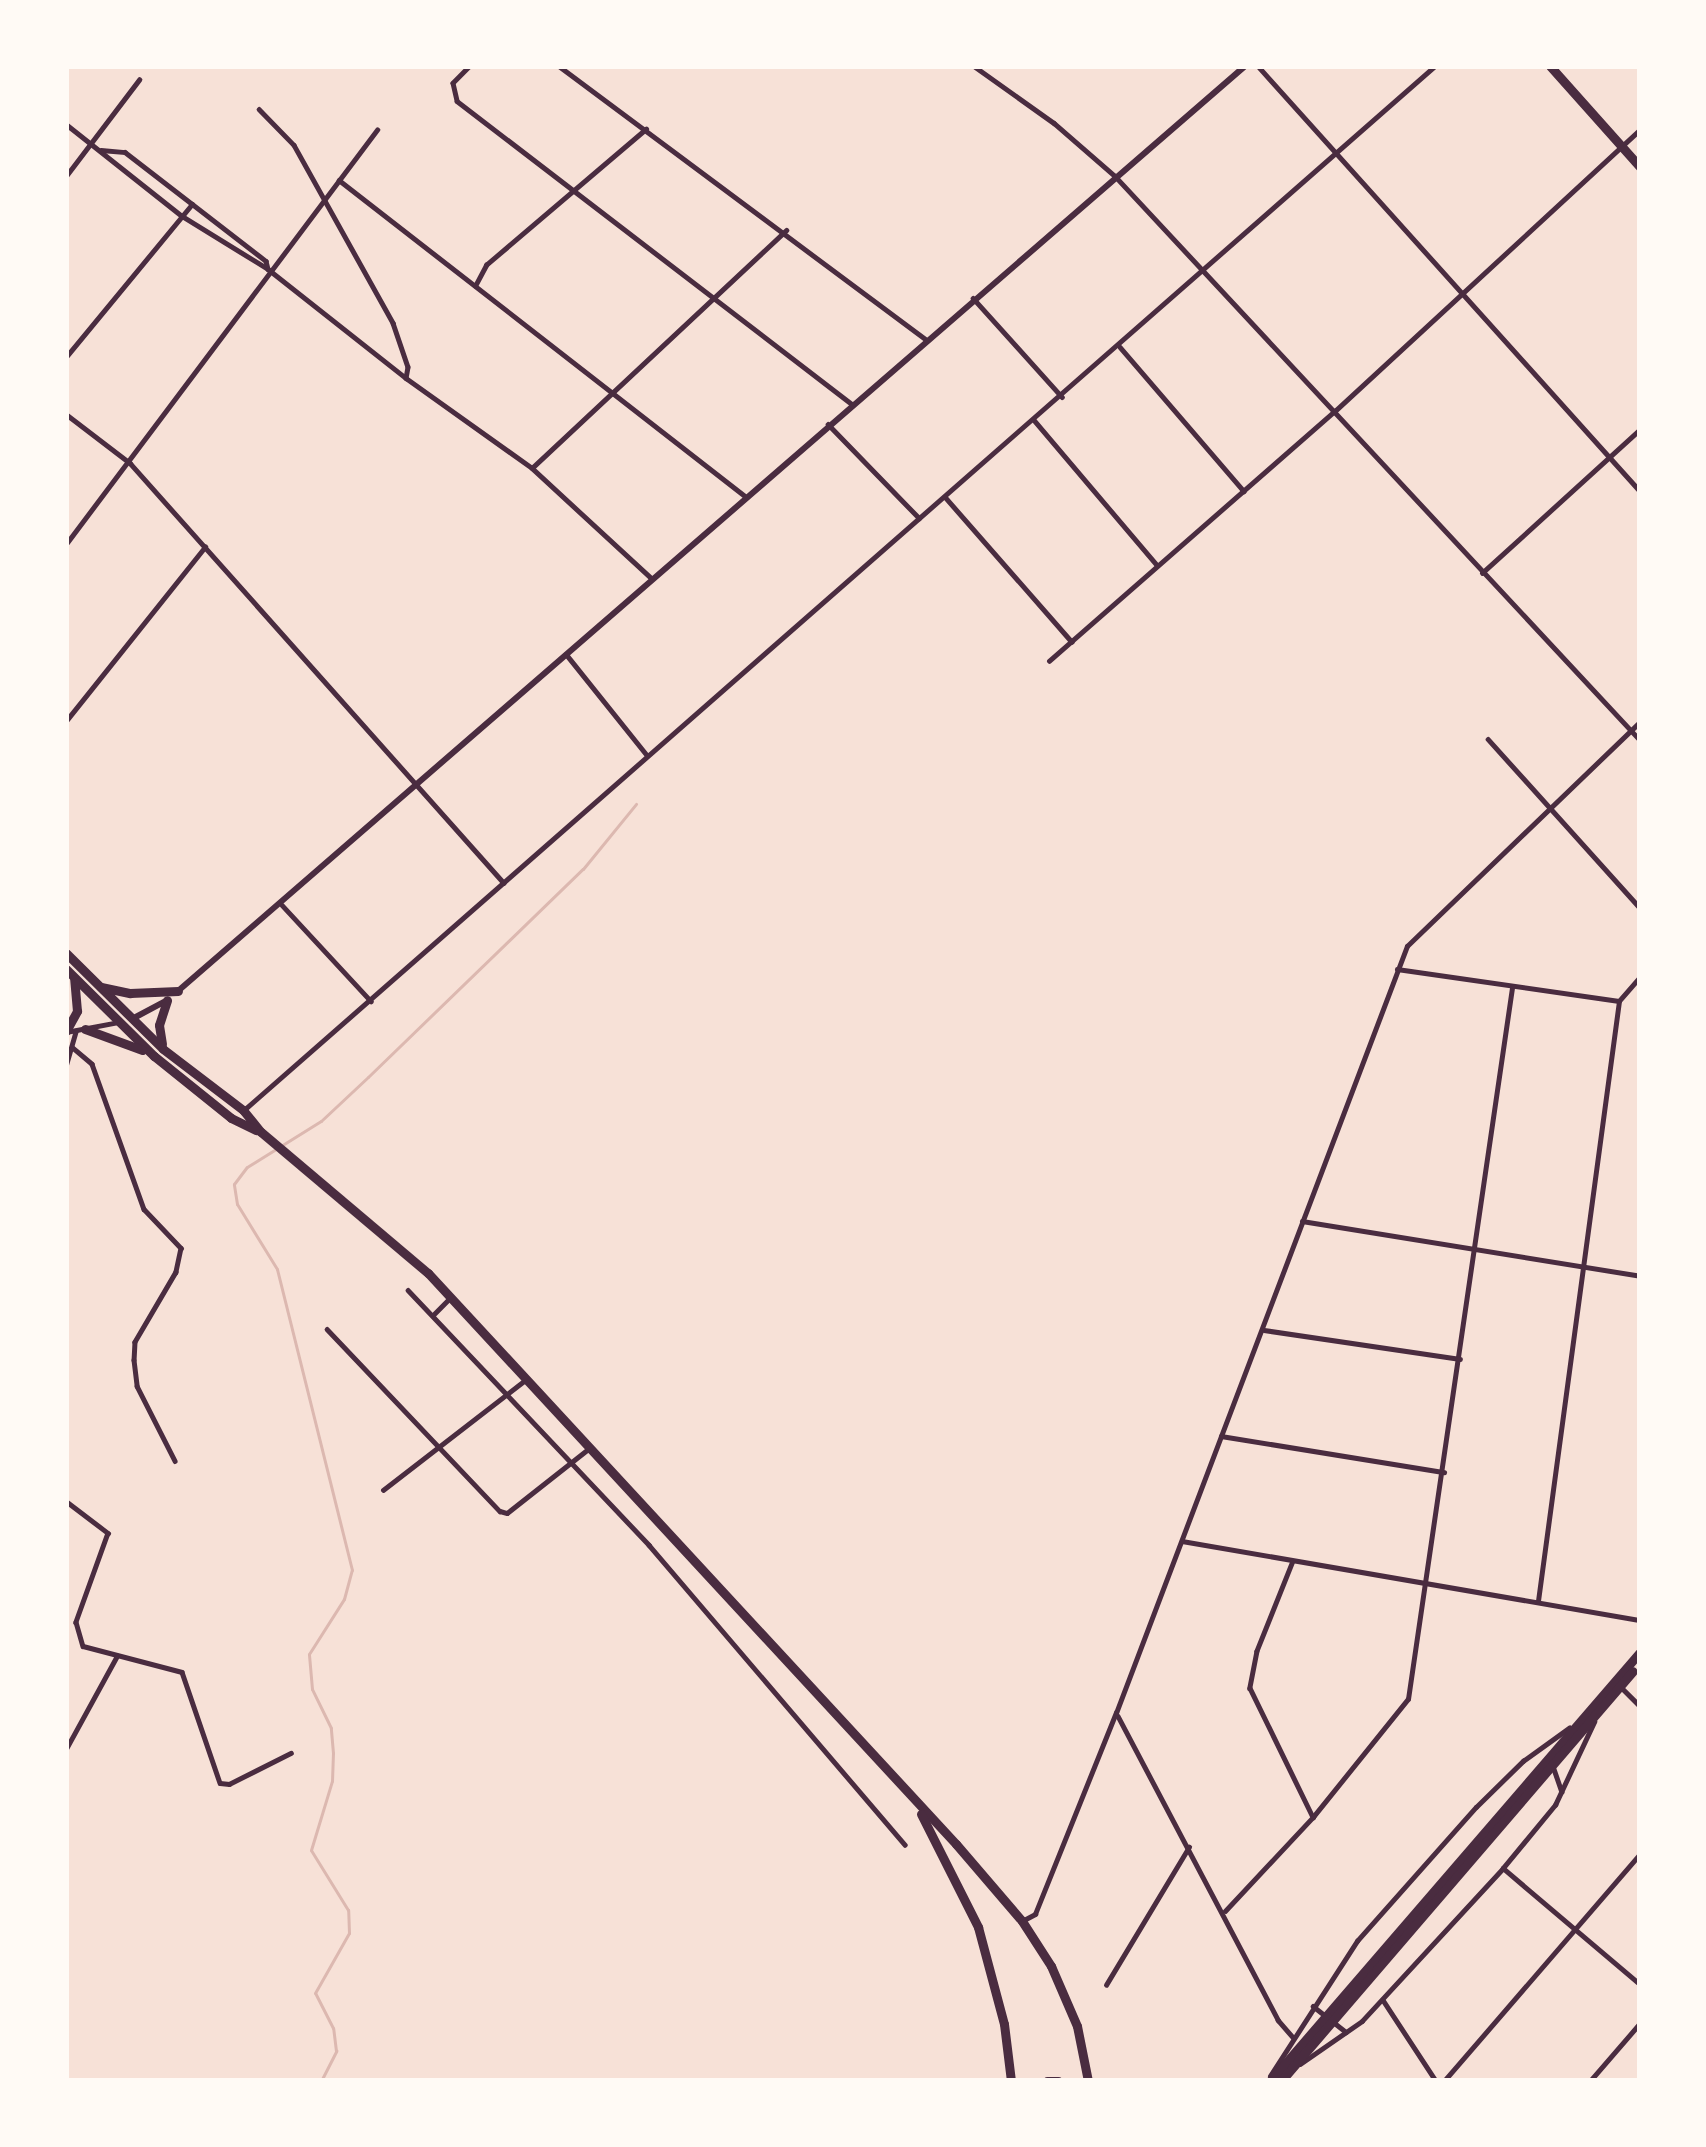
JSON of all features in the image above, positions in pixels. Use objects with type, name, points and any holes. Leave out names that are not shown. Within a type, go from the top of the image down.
[{"type":"highway","points":[[1550,66],[1640,167]]},
{"type":"highway","points":[[66,953],[133,1018],[159,1052],[231,1118],[261,1132]]},
{"type":"highway","points":[[69,971],[119,1022],[244,1110],[261,1132],[451,1297],[529,1377],[1022,1921],[1051,1966],[1077,2026],[1088,2081]]},
{"type":"highway","points":[[69,971],[77,1011],[73,1031],[159,1052]]},
{"type":"highway","points":[[100,987],[130,993],[178,991]]},
{"type":"highway","points":[[159,1052],[159,1025],[167,1000]]},
{"type":"highway","points":[[1592,1717],[1640,1652]]},
{"type":"highway","points":[[1281,2081],[1640,1663]]},
{"type":"highway","points":[[916,1804],[978,1927],[1004,2024],[1011,2081]]},
{"type":"highway","points":[[1269,2081],[1330,2019]]},
{"type":"highway","points":[[1084,2056],[1098,2081]]},
{"type":"highway","points":[[1047,2081],[1058,2081]]},
{"type":"street","points":[[470,66],[453,83],[457,101],[851,403]]},
{"type":"street","points":[[559,66],[786,230],[926,339]]},
{"type":"street","points":[[974,66],[1054,123],[1115,176],[1640,740]]},
{"type":"street","points":[[66,1065],[73,1031],[133,1018],[178,991],[650,577],[1245,66]]},
{"type":"street","points":[[1258,66],[1640,491]]},
{"type":"street","points":[[244,1110],[1120,347],[1435,66]]},
{"type":"street","points":[[66,176],[139,80]]},
{"type":"street","points":[[259,109],[294,145],[393,323],[408,367],[406,378]]},
{"type":"street","points":[[66,124],[182,216],[269,270],[406,378],[532,468],[650,577]]},
{"type":"street","points":[[475,286],[486,265],[646,129]]},
{"type":"street","points":[[66,544],[377,130]]},
{"type":"street","points":[[1049,661],[1335,411],[1640,130]]},
{"type":"street","points":[[100,150],[125,152],[266,261],[269,270]]},
{"type":"street","points":[[339,180],[745,496]]},
{"type":"street","points":[[66,357],[192,205]]},
{"type":"street","points":[[532,468],[786,230]]},
{"type":"street","points":[[974,298],[1062,397]]},
{"type":"street","points":[[1120,347],[1244,491]]},
{"type":"street","points":[[66,415],[130,463],[504,883]]},
{"type":"street","points":[[1034,419],[1157,565]]},
{"type":"street","points":[[828,424],[920,518]]},
{"type":"street","points":[[1482,573],[1640,429]]},
{"type":"street","points":[[946,498],[1072,641]]},
{"type":"street","points":[[66,721],[206,546]]},
{"type":"street","points":[[566,654],[647,755]]},
{"type":"street","points":[[1022,1921],[1035,1914],[1117,1713],[1397,969],[1422,926],[1640,722]]},
{"type":"street","points":[[1488,739],[1640,908]]},
{"type":"street","points":[[282,904],[371,1001]]},
{"type":"street","points":[[1397,969],[1619,1001]]},
{"type":"street","points":[[1538,1601],[1587,1267],[1619,1001],[1640,977]]},
{"type":"street","points":[[1225,1911],[1277,1862],[1408,1699],[1512,988]]},
{"type":"street","points":[[72,1047],[92,1064],[144,1209],[181,1248],[176,1272],[141,1328],[134,1360],[137,1385],[175,1461]]},
{"type":"street","points":[[1302,1221],[1640,1276]]},
{"type":"street","points":[[408,1290],[573,1461],[905,1845]]},
{"type":"street","points":[[432,1316],[451,1297]]},
{"type":"street","points":[[327,1329],[506,1513],[591,1447]]},
{"type":"street","points":[[1261,1330],[1460,1359]]},
{"type":"street","points":[[383,1490],[529,1377]]},
{"type":"street","points":[[1221,1436],[1444,1472]]},
{"type":"street","points":[[66,1501],[108,1533],[81,1603],[82,1646],[182,1672],[220,1783],[229,1784],[291,1754]]},
{"type":"street","points":[[1182,1541],[1640,1620]]},
{"type":"street","points":[[1293,1561],[1257,1651],[1250,1688],[1313,1817]]},
{"type":"street","points":[[66,1749],[116,1657]]},
{"type":"street","points":[[1621,1687],[1640,1706]]},
{"type":"street","points":[[1117,1713],[1225,1911],[1278,2020],[1293,2037]]},
{"type":"street","points":[[1269,2081],[1357,1941],[1523,1761],[1592,1717]]},
{"type":"street","points":[[1291,2071],[1383,2000],[1504,1868],[1562,1792],[1592,1717]]},
{"type":"street","points":[[1523,1761],[1549,1764],[1562,1792]]},
{"type":"street","points":[[1106,1984],[1190,1846]]},
{"type":"street","points":[[1383,2000],[1440,2081],[1640,1853]]},
{"type":"street","points":[[1504,1868],[1640,1984]]},
{"type":"street","points":[[1313,2006],[1346,2033]]},
{"type":"street","points":[[1590,2081],[1640,2023]]},
{"type":"waterway","points":[[321,2081],[336,2051],[333,2028],[315,1993],[349,1933],[348,1910],[311,1850],[332,1781],[333,1753],[331,1728],[312,1689],[309,1654],[344,1599],[352,1570],[277,1269],[237,1204],[234,1184],[247,1167],[321,1121],[368,1077],[583,869],[636,804]]}]
